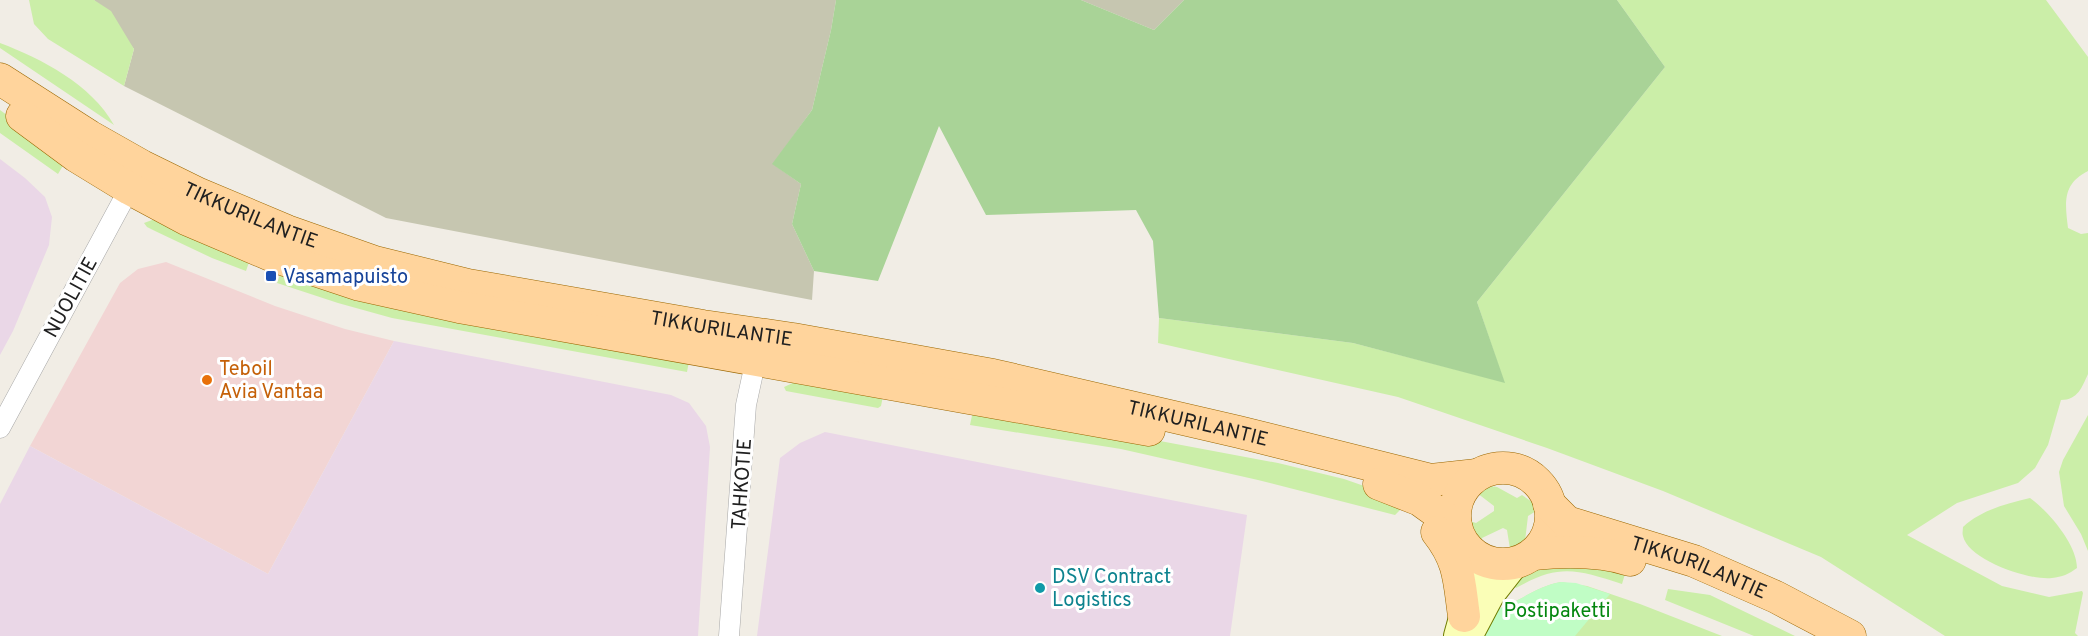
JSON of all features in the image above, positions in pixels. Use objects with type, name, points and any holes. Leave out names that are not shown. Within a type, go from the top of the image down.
[{"type":"main road","name":"TIKKURILANTIE","points":[[0,79],[89,136],[186,219],[273,256],[360,285],[459,307],[993,375],[1083,394],[1431,480],[1477,475]]},
{"type":"main road","name":"TIKKURILANTIE","points":[[0,100],[76,156],[136,178]]},
{"type":"main road","name":"TIKKURILANTIE","points":[[759,347],[1240,447],[1346,472],[1401,491],[1425,504],[1462,538]]},
{"type":"main road","points":[[1500,468],[1516,470],[1533,479],[1543,490],[1551,517],[1548,530],[1543,542],[1524,558],[1490,595],[1464,629],[1473,574],[1455,512],[1459,497],[1463,489],[1477,475],[1500,468]]},
{"type":"main road","points":[[1401,491],[1420,516],[1438,533],[1453,555],[1459,575],[1464,629]]},
{"type":"main road","name":"TIKKURILANTIE","points":[[1549,504],[1567,522],[1694,561],[1776,597],[1850,636]]},
{"type":"main road","points":[[1462,538],[1479,558],[1494,563],[1524,558]]},
{"type":"main road","name":"TIKKURILANTIE","points":[[1524,558],[1567,550],[1621,557],[1667,572],[1768,612],[1810,636]]},
{"type":"street","name":"NUOLITIE","points":[[0,428],[136,178]]},
{"type":"street","name":"TAHKOTIE","points":[[729,636],[746,405],[759,347]]},
{"type":"shaded area","points":[[94,0],[836,0],[812,110],[773,164],[801,184],[792,224],[814,271],[812,300],[386,218],[124,86],[134,49]]},
{"type":"shaded area","points":[[1081,0],[1184,0],[1154,30]]},
{"type":"shaded area","points":[[0,159],[45,197],[52,217],[49,245],[13,331],[0,355]]},
{"type":"shaded area","points":[[166,262],[275,306],[345,329],[394,341],[268,574],[30,446],[120,283],[138,269]]},
{"type":"shaded area","points":[[394,341],[671,395],[689,403],[706,426],[710,447],[698,636],[0,636],[0,504],[30,446],[268,574]]},
{"type":"shaded area","points":[[825,432],[1247,515],[1230,636],[757,636],[780,458],[800,443]]},
{"type":"green space","points":[[29,0],[94,0],[111,11],[134,49],[124,86],[48,39],[34,24]]},
{"type":"green space","points":[[836,0],[1081,0],[1154,30],[1184,0],[1617,0],[1665,67],[1477,302],[1505,383],[1353,343],[1159,318],[1153,241],[1136,210],[986,215],[939,126],[878,281],[814,271],[792,224],[801,184],[772,164],[812,110]]},
{"type":"green space","points":[[1617,0],[2046,0],[2088,57],[2088,171],[2073,182],[2069,188],[2066,210],[2068,228],[2081,234],[2088,233],[2088,374],[2081,388],[2072,398],[2061,400],[2048,445],[2035,468],[2018,483],[1957,503],[1907,535],[2002,586],[2049,597],[2082,591],[2075,633],[2078,636],[1945,636],[1821,557],[1663,491],[1398,397],[1158,343],[1159,318],[1353,343],[1504,382],[1477,302],[1665,67]]},
{"type":"green space","points":[[0,43],[48,65],[79,85],[104,110],[114,125],[0,48]]},
{"type":"green space","points":[[0,110],[67,159],[58,174],[0,133]]},
{"type":"green space","points":[[162,220],[249,262],[246,271],[212,258],[147,227],[144,223]]},
{"type":"green space","points":[[280,275],[690,356],[687,372],[392,318],[277,283]]},
{"type":"green space","points":[[797,381],[883,396],[881,406],[878,408],[786,391],[784,387]]},
{"type":"green space","points":[[974,406],[1278,463],[1344,479],[1399,499],[1400,510],[1395,515],[1258,480],[1121,449],[970,425]]},
{"type":"green space","points":[[2088,415],[2088,551],[2081,534],[2064,506],[2059,472],[2063,460]]},
{"type":"green space","points":[[1483,487],[1497,487],[1517,498],[1522,495],[1535,504],[1536,511],[1528,516],[1525,541],[1510,549],[1507,530],[1503,528],[1482,538],[1481,543],[1472,530],[1470,521],[1476,523],[1494,511],[1494,506],[1477,493]]},
{"type":"green space","points":[[2030,498],[2053,520],[2072,549],[2077,568],[2068,574],[2056,578],[2042,578],[2015,572],[1988,561],[1967,545],[1963,527],[1970,521],[1994,508]]},
{"type":"green space","points":[[1564,559],[1625,574],[1622,584],[1593,575],[1569,571],[1545,575],[1516,588],[1510,583],[1525,570]]},
{"type":"green space","points":[[1561,582],[1587,586],[1722,636],[1481,636],[1492,611],[1543,587]]},
{"type":"green space","name":"Postipaketti","points":[[1561,582],[1576,583],[1610,594],[1575,636],[1481,636],[1492,611],[1543,587]]},
{"type":"green space","points":[[1668,589],[1710,595],[1795,636],[1754,636],[1665,600]]},
{"type":"place","name":"Vasamapuisto","points":[[271,276]]},
{"type":"place","name":"Teboil Avia Vantaa","points":[[207,380]]},
{"type":"place","name":"DSV Contract Logistics","points":[[1040,588]]}]
